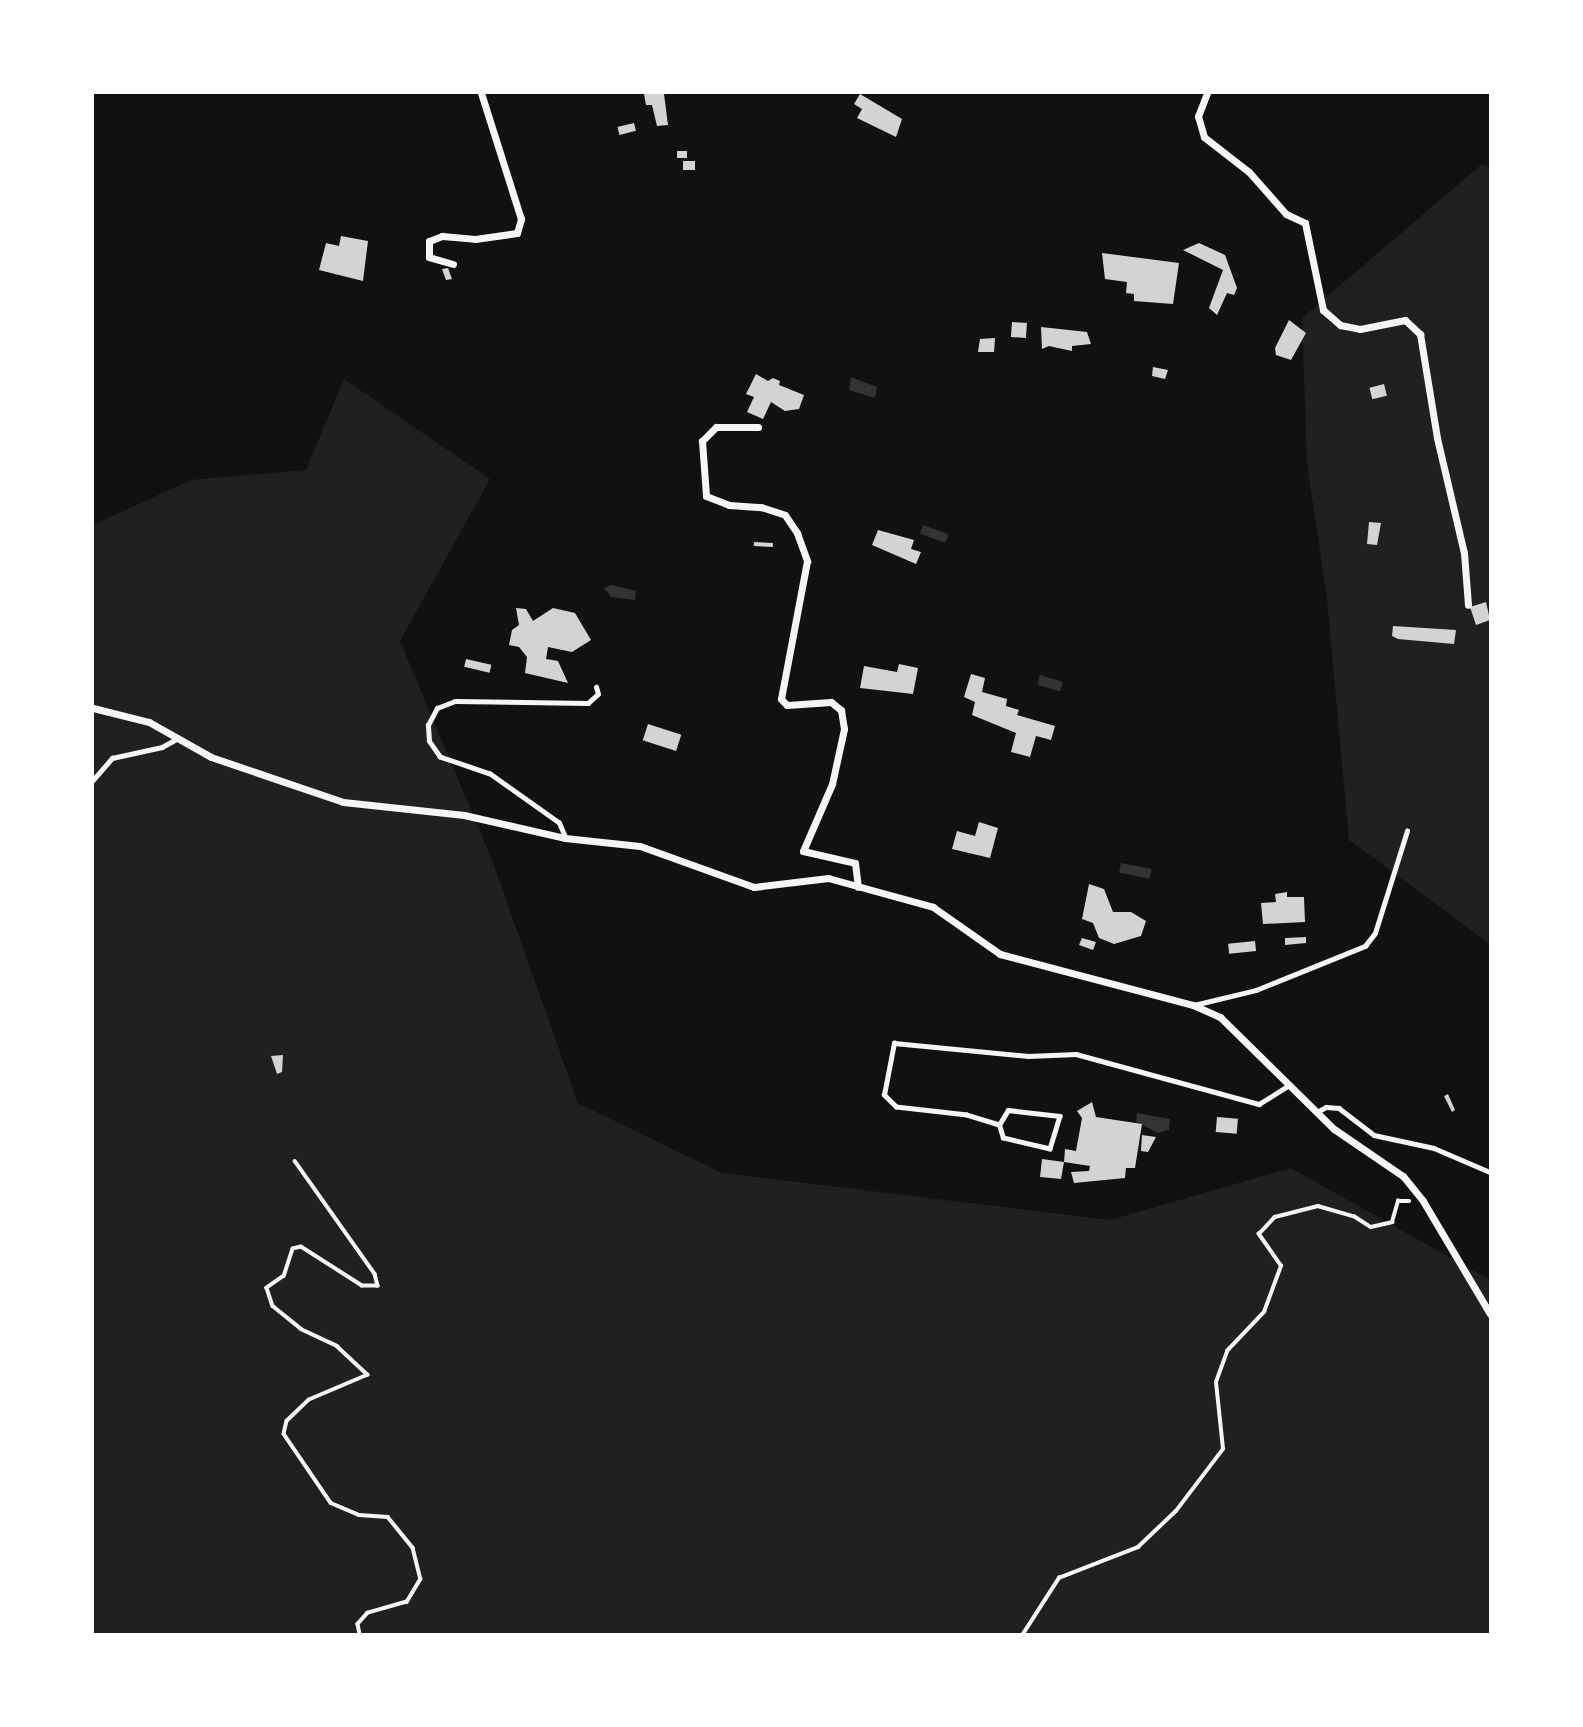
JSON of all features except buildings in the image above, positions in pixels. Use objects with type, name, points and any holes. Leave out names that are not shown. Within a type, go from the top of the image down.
[{"type":"street","points":[[453,264],[429,257],[429,241],[442,236],[474,239],[517,233],[521,219],[481,93]]},
{"type":"street","points":[[1206,93],[1198,116],[1204,137],[1249,172],[1286,214],[1305,223],[1323,310],[1340,325],[1360,329],[1405,320],[1420,334],[1437,438],[1464,553],[1468,605]]},
{"type":"street","points":[[758,427],[716,427],[702,441],[706,496],[729,505],[761,507],[785,515],[797,533],[807,561],[781,699],[788,705],[831,702],[841,710],[844,729],[832,785],[803,851],[855,863],[858,887]]},
{"type":"street","points":[[93,708],[149,723],[211,757],[343,802],[464,815],[565,838],[640,846],[754,887],[828,878],[933,907],[1000,954],[1193,1006],[1220,1017],[1286,1087],[1403,1176],[1423,1201],[1490,1314]]},
{"type":"lane","points":[[565,838],[559,822],[490,774],[440,757],[429,741],[428,725],[437,708],[455,701],[589,703],[598,694],[596,687]]},
{"type":"lane","points":[[93,780],[112,758],[162,747],[179,738]]},
{"type":"lane","points":[[1193,1006],[1256,990],[1365,946],[1375,933],[1407,831]]},
{"type":"lane","points":[[999,1125],[967,1115],[896,1107],[884,1095],[894,1043],[1028,1056],[1076,1054],[1259,1104],[1286,1087]]},
{"type":"lane","points":[[1316,1112],[1326,1107],[1339,1108],[1374,1135],[1434,1149],[1490,1172]]},
{"type":"lane","points":[[1008,1110],[1060,1116],[1050,1149],[1003,1138],[999,1125],[1008,1110]]},
{"type":"path","points":[[295,1161],[375,1274],[377,1286],[362,1286],[301,1247],[293,1249],[284,1276],[267,1288],[273,1306],[301,1329],[337,1346],[368,1375],[309,1399],[287,1421],[284,1434],[331,1503],[359,1515],[388,1517],[413,1548],[421,1579],[407,1602],[368,1613],[358,1624],[360,1634]]},
{"type":"path","points":[[1023,1634],[1059,1578],[1138,1547],[1175,1511],[1223,1449],[1216,1382],[1227,1352],[1264,1312],[1281,1266],[1259,1234],[1275,1217],[1318,1206],[1354,1216],[1371,1227],[1392,1222],[1398,1201],[1423,1201]]},
{"type":"shaded area","points":[[1482,164],[1490,168],[1490,944],[1349,840],[1327,599],[1307,463],[1302,318]]},
{"type":"shaded area","points":[[851,377],[877,387],[875,398],[849,390]]},
{"type":"shaded area","points":[[344,379],[490,479],[400,641],[492,860],[578,1103],[722,1173],[1110,1220],[1291,1168],[1490,1280],[1490,1634],[93,1634],[93,525],[191,480],[306,470]]},
{"type":"shaded area","points":[[923,525],[948,534],[945,543],[920,533]]},
{"type":"shaded area","points":[[612,585],[636,591],[635,600],[611,597],[604,588]]},
{"type":"shaded area","points":[[1040,675],[1063,682],[1060,692],[1037,685]]},
{"type":"shaded area","points":[[1121,863],[1151,869],[1150,879],[1119,873]]},
{"type":"shaded area","points":[[1137,1113],[1170,1119],[1169,1130],[1158,1133],[1136,1122]]}]
